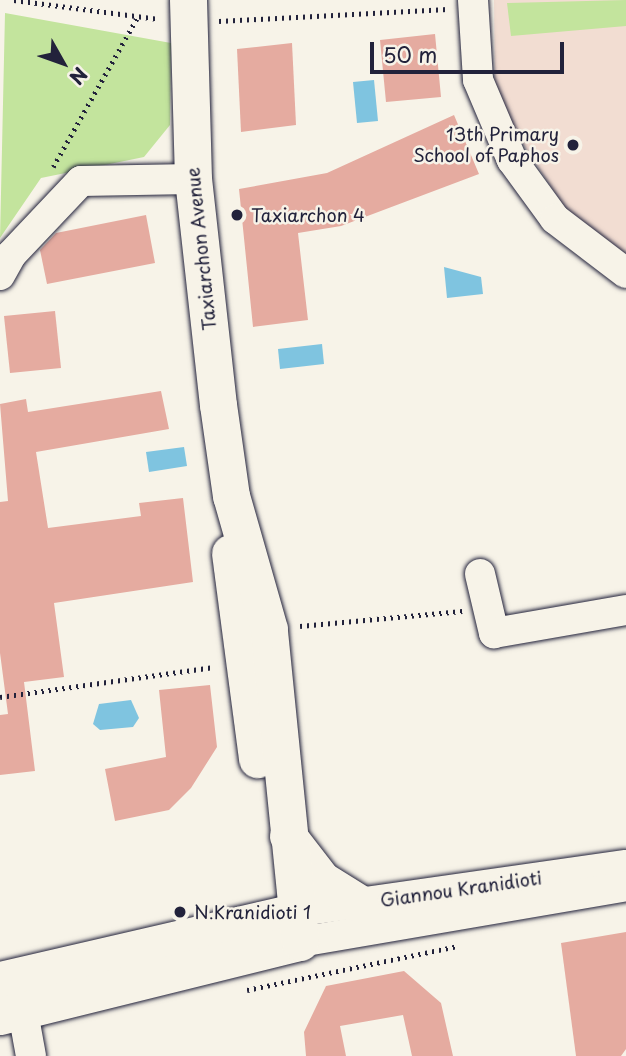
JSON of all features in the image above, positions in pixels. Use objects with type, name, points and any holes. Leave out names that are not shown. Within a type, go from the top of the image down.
[{"type":"main road","name":"Taxiarchon Avenue","points":[[203,18],[192,179],[231,496],[231,569],[285,929]]},
{"type":"main road","name":"Taxiarchon Avenue","points":[[231,496],[269,629],[286,832],[285,929]]},
{"type":"main road","points":[[286,832],[322,880],[359,903]]},
{"type":"main road","name":"Giannou Kranidioti","points":[[7,1001],[285,929]]},
{"type":"street","points":[[472,4],[478,80],[512,160],[555,219],[626,273]]},
{"type":"street","points":[[0,275],[11,255],[81,181],[192,179]]},
{"type":"street","points":[[480,574],[494,633],[626,610]]},
{"type":"street","name":"Giannou Kranidioti","points":[[285,929],[359,903],[626,865]]},
{"type":"street","name":"Giannou Kranidioti","points":[[285,929],[626,886]]},
{"type":"street","points":[[7,1001],[10,1056]]},
{"type":"street","points":[[7,1001],[31,1056]]},
{"type":"path","points":[[14,0],[138,16],[203,18],[472,4]]},
{"type":"path","points":[[47,180],[138,16]]},
{"type":"path","points":[[242,991],[467,944]]},
{"type":"shaded area","name":"13th Primary School of Paphos","points":[[494,0],[626,0],[626,257],[566,210],[495,100]]},
{"type":"green space","points":[[626,0],[626,26],[511,36],[507,3]]},
{"type":"green space","points":[[5,13],[171,43],[170,125],[144,157],[41,178],[0,238]]},
{"type":"water","points":[[374,80],[378,121],[357,123],[353,82]]},
{"type":"water","points":[[444,267],[481,277],[483,294],[447,298]]},
{"type":"water","points":[[322,344],[324,364],[280,369],[278,349]]},
{"type":"water","points":[[184,447],[187,466],[149,472],[146,452]]},
{"type":"water","points":[[131,700],[139,718],[133,727],[100,730],[93,724],[99,704]]},
{"type":"building","points":[[435,34],[441,97],[386,102],[380,40]]},
{"type":"building","points":[[292,43],[296,125],[241,132],[237,49]]},
{"type":"building","points":[[454,115],[479,174],[341,226],[298,233],[308,320],[253,327],[239,189],[327,173]]},
{"type":"building","points":[[146,215],[155,263],[47,284],[40,250],[56,233]]},
{"type":"building","points":[[55,311],[61,368],[10,373],[4,316]]},
{"type":"building","points":[[161,391],[169,429],[36,452],[48,528],[141,516],[139,503],[183,498],[193,582],[54,603],[64,677],[24,682],[35,771],[0,775],[0,715],[8,714],[0,653],[0,502],[8,501],[0,404],[26,399],[28,412]]},
{"type":"building","points":[[210,685],[217,747],[191,788],[169,810],[115,821],[105,769],[166,757],[159,690]]},
{"type":"building","points":[[626,932],[626,1049],[621,1056],[576,1056],[561,943]]},
{"type":"building","points":[[404,971],[441,1003],[453,1056],[412,1056],[403,1015],[340,1026],[346,1056],[306,1056],[304,1032],[326,986]]},
{"type":"place","name":"13th Primary School of Paphos","points":[[573,145]]},
{"type":"place","name":"Taxiarchon 4","points":[[237,215]]},
{"type":"place","name":"N.Kranidioti 1","points":[[180,912]]}]
